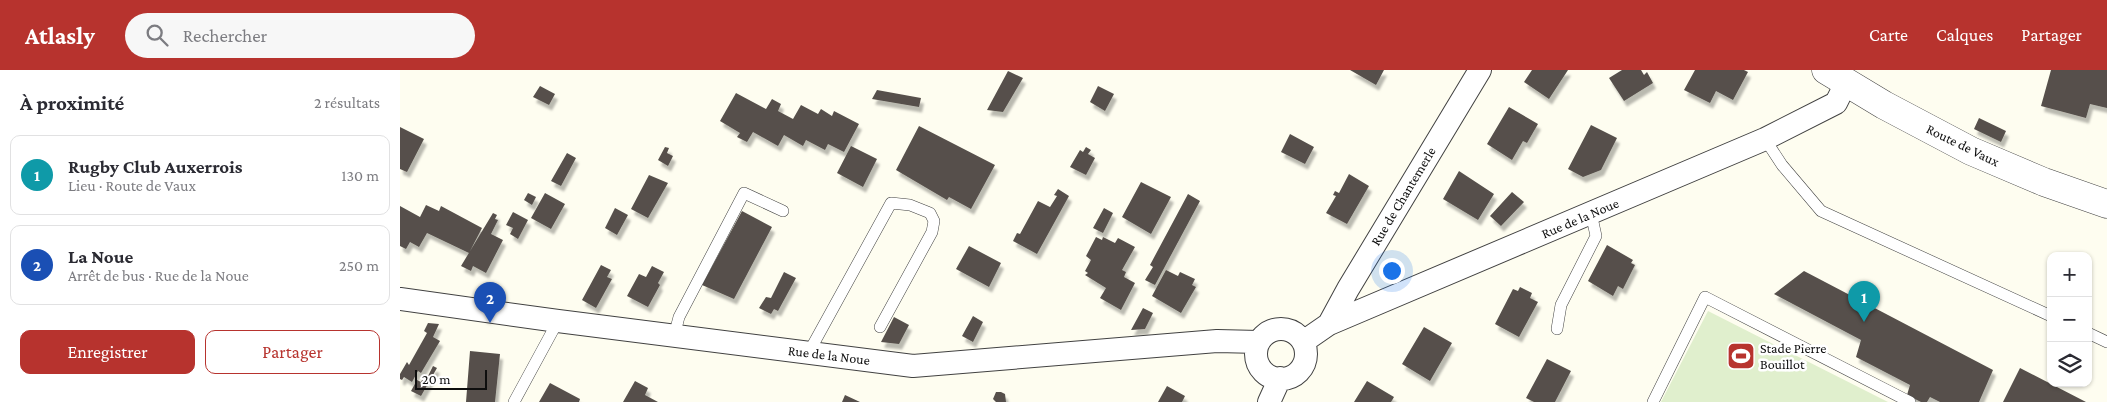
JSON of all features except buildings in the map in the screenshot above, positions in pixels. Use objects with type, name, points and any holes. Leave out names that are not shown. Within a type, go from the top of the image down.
[{"type":"street","name":"Rue de Chantemerle","points":[[1329,324],[1352,282],[1480,70]]},
{"type":"street","name":"Rue de la Noue","points":[[1303,342],[1329,324],[1765,139],[1836,103],[1836,76]]},
{"type":"street","name":"Route de Vaux","points":[[1836,76],[1884,105],[1971,151],[2044,182],[2107,204]]},
{"type":"street","name":"Rue de la Noue","points":[[400,299],[558,322],[913,366],[1217,341],[1259,342]]},
{"type":"street","points":[[1279,329],[1287,330],[1298,335],[1303,342],[1305,359],[1301,368],[1288,378],[1268,375],[1262,369],[1257,358],[1259,342],[1265,335],[1279,329]]},
{"type":"street","points":[[1269,402],[1280,378]]},
{"type":"lane","points":[[1765,139],[1782,165],[1821,211],[2047,314]]},
{"type":"lane","points":[[674,336],[680,317],[744,192],[783,210]]},
{"type":"lane","points":[[809,352],[890,203],[910,205],[930,213],[934,221],[932,232],[880,327]]},
{"type":"lane","points":[[1557,329],[1561,305],[1596,236],[1591,213]]},
{"type":"lane","points":[[1653,402],[1705,297],[1910,402]]},
{"type":"lane","points":[[514,402],[558,322]]},
{"type":"lane","points":[[2092,335],[2107,342]]},
{"type":"green space","name":"Stade Pierre Bouillot","points":[[1708,311],[1888,402],[1661,402]]},
{"type":"place","name":"Rugby Club Auxerrois","points":[[1864,322]]},
{"type":"place","name":"La Noue","points":[[490,323]]},
{"type":"place","name":"Stade Pierre Bouillot","points":[[1741,356]]}]
